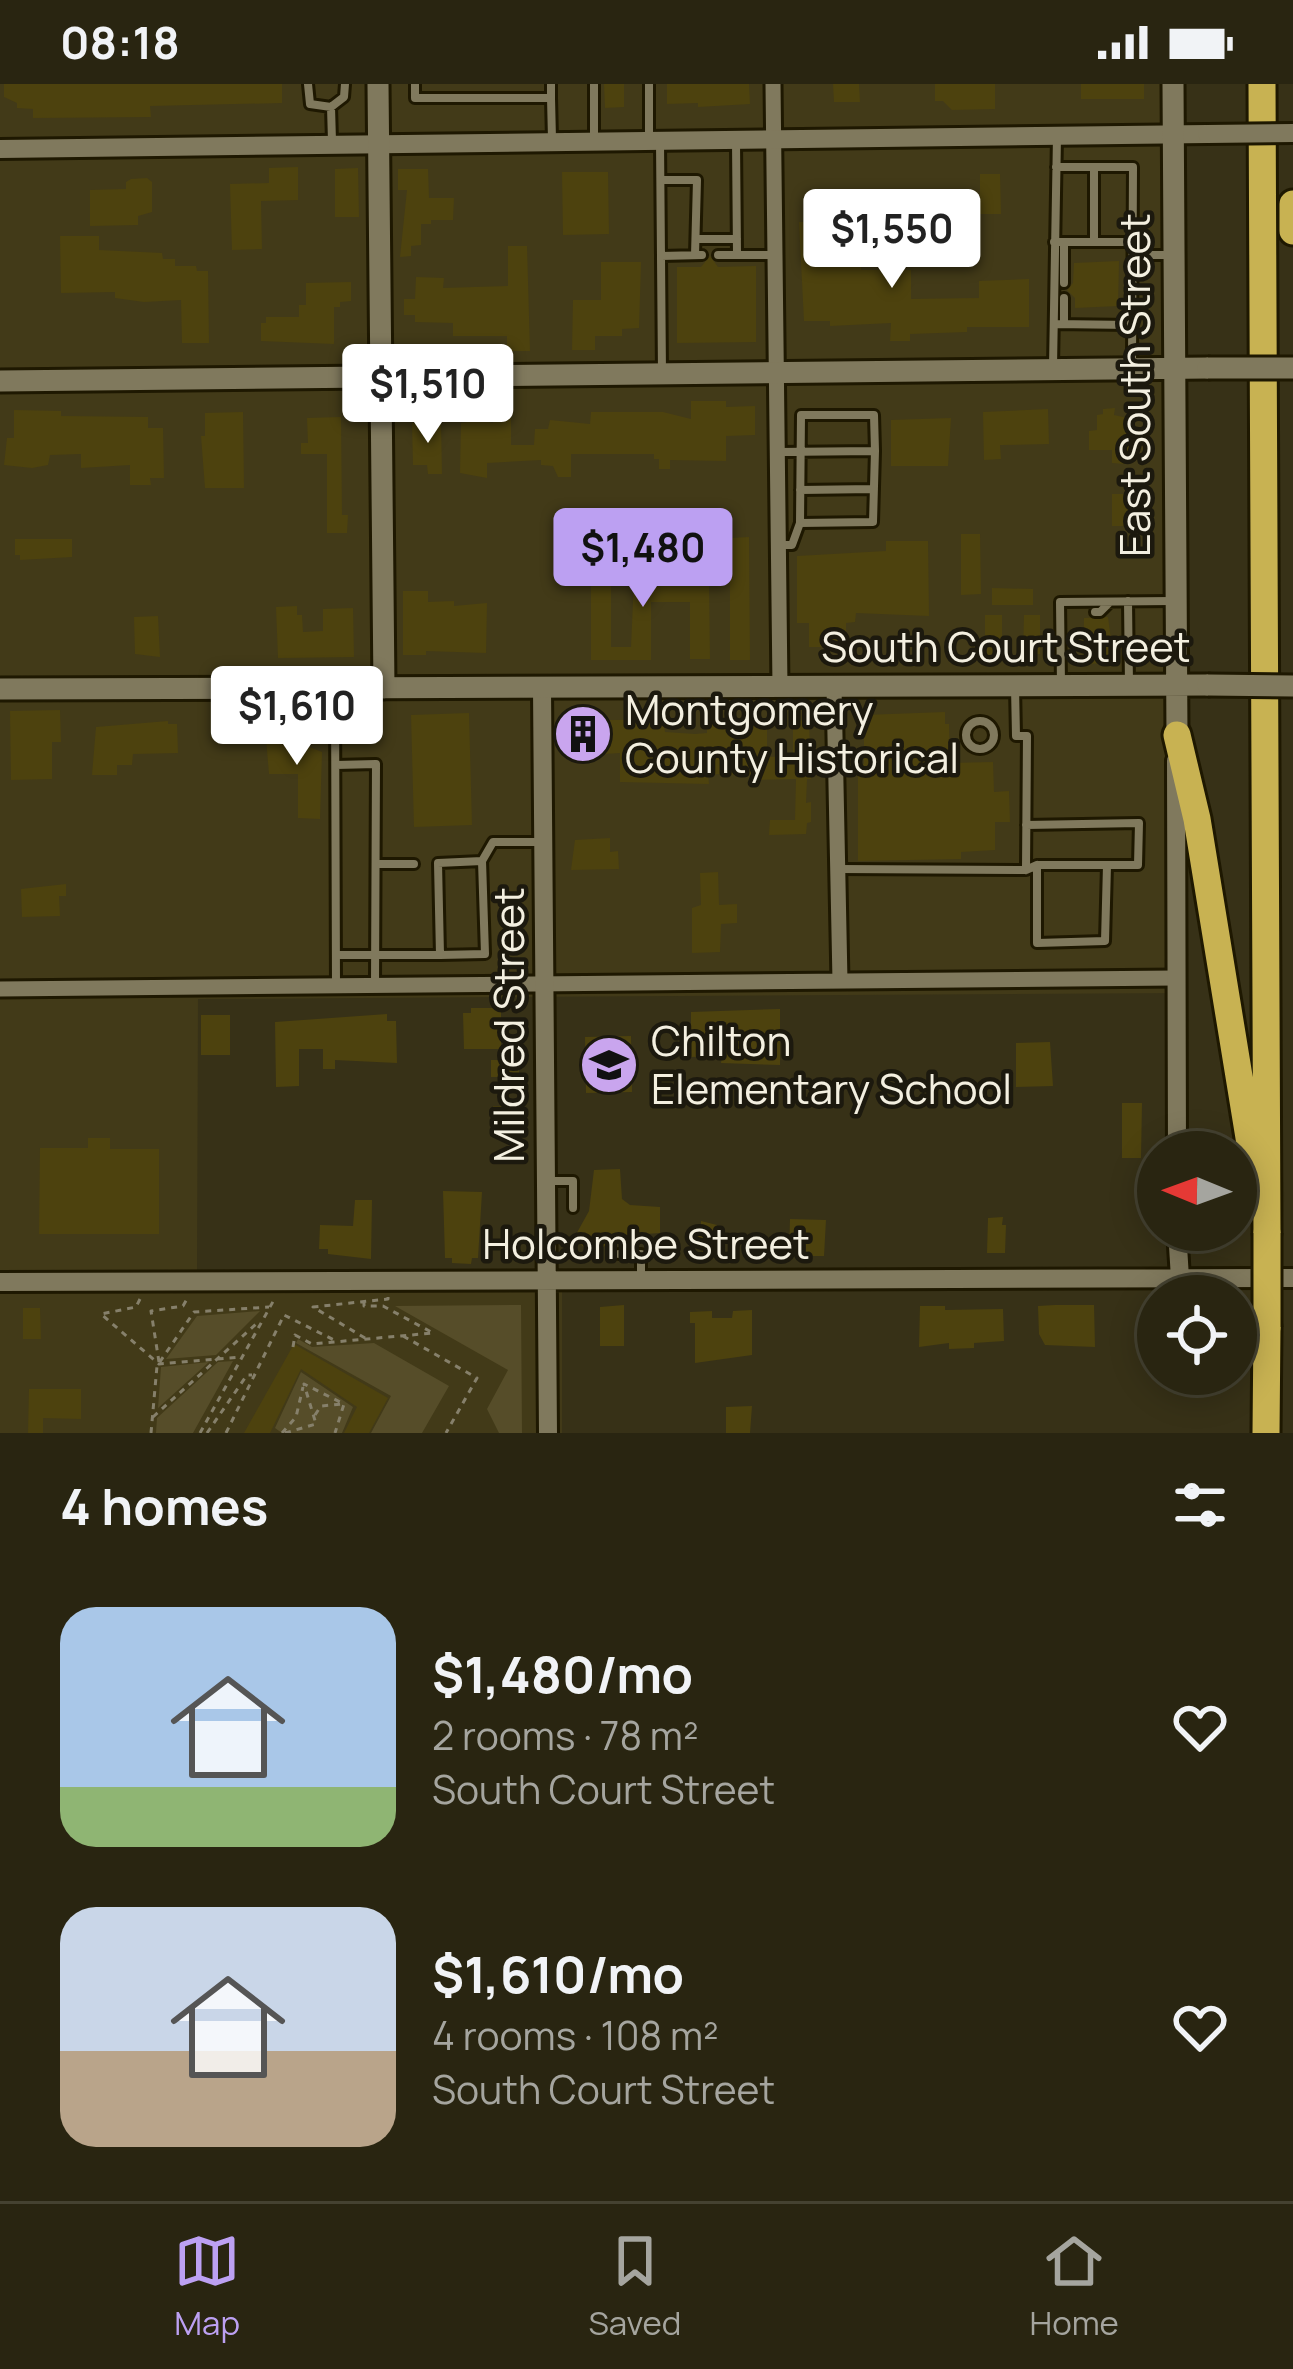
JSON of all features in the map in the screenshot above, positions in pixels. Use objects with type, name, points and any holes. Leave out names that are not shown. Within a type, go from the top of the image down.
[{"type":"highway","points":[[1262,84],[1266,1433]]},
{"type":"highway","points":[[1293,204],[1293,230]]},
{"type":"highway","points":[[1177,735],[1196,819],[1267,1233]]},
{"type":"main road","points":[[378,84],[384,688]]},
{"type":"main road","name":"East South Street","points":[[1173,84],[1177,735]]},
{"type":"main road","points":[[0,381],[1293,368]]},
{"type":"main road","name":"South Court Street","points":[[0,689],[1293,686]]},
{"type":"street","points":[[772,84],[780,687]]},
{"type":"street","points":[[0,149],[1293,134]]},
{"type":"street","points":[[834,687],[840,981]]},
{"type":"street","name":"Mildred Street","points":[[542,688],[548,1433]]},
{"type":"street","points":[[1177,735],[1177,1131]]},
{"type":"street","points":[[0,989],[1176,978]]},
{"type":"street","name":"Holcombe Street","points":[[0,1282],[1137,1278]]},
{"type":"street","name":"Holcombe Street","points":[[1257,1278],[1293,1278]]},
{"type":"lane","points":[[308,84],[310,104],[331,107],[344,97],[345,84]]},
{"type":"lane","points":[[415,84],[415,98],[551,98]]},
{"type":"lane","points":[[551,84],[552,140]]},
{"type":"lane","points":[[593,84],[594,140]]},
{"type":"lane","points":[[649,84],[661,180],[662,374]]},
{"type":"lane","points":[[331,107],[332,143]]},
{"type":"lane","points":[[1057,135],[1059,324]]},
{"type":"lane","points":[[736,139],[737,254]]},
{"type":"lane","points":[[1056,167],[1133,167],[1132,369]]},
{"type":"lane","points":[[1094,167],[1094,242]]},
{"type":"lane","points":[[661,180],[697,180],[698,255],[662,256]]},
{"type":"lane","points":[[696,239],[737,239]]},
{"type":"lane","points":[[1059,242],[1133,242]]},
{"type":"lane","points":[[1059,242],[1064,283]]},
{"type":"lane","points":[[718,255],[774,255]]},
{"type":"lane","points":[[1133,255],[1173,255]]},
{"type":"lane","points":[[1053,370],[1064,298]]},
{"type":"lane","points":[[1059,324],[1132,325]]},
{"type":"lane","points":[[777,545],[792,545],[800,524],[801,415],[874,416],[873,522],[800,524]]},
{"type":"lane","points":[[776,452],[875,451]]},
{"type":"lane","points":[[800,490],[874,489]]},
{"type":"lane","points":[[1061,686],[1060,602],[1175,601]]},
{"type":"lane","points":[[1072,602],[1100,612],[1110,602]]},
{"type":"lane","points":[[1128,602],[1130,686]]},
{"type":"lane","points":[[1015,686],[1016,736]]},
{"type":"lane","points":[[335,688],[336,985]]},
{"type":"lane","points":[[994,736],[1027,736],[1026,870]]},
{"type":"lane","points":[[336,765],[376,764],[375,984]]},
{"type":"lane","points":[[838,869],[1138,865],[1138,823],[1026,825]]},
{"type":"lane","points":[[336,955],[484,954],[482,861],[493,842],[544,842]]},
{"type":"lane","points":[[440,955],[438,863],[482,861]]},
{"type":"lane","points":[[376,864],[414,863]]},
{"type":"lane","points":[[1037,865],[1037,943],[1105,941],[1107,865]]},
{"type":"lane","points":[[546,1181],[573,1181],[573,1208]]},
{"type":"lane","points":[[619,1254],[641,1254],[641,1280]]},
{"type":"path","points":[[147,1281],[136,1307],[101,1314],[159,1364],[240,1357]]},
{"type":"path","points":[[151,1433],[159,1364],[151,1311],[183,1306],[193,1281]]},
{"type":"path","points":[[367,1339],[313,1307],[388,1300],[388,1281]]},
{"type":"path","points":[[292,1347],[296,1336],[312,1344],[433,1333],[383,1306],[364,1306],[364,1302]]},
{"type":"path","points":[[159,1364],[194,1312],[269,1307],[203,1433]]},
{"type":"path","points":[[226,1433],[284,1315],[338,1342]]},
{"type":"path","points":[[152,1417],[258,1323]]},
{"type":"path","points":[[403,1336],[477,1378],[446,1433]]},
{"type":"path","points":[[203,1433],[247,1375],[255,1374]]},
{"type":"path","points":[[304,1384],[344,1404]]},
{"type":"path","points":[[283,1433],[316,1424],[304,1384]]},
{"type":"path","points":[[283,1433],[296,1417],[304,1384]]},
{"type":"path","points":[[314,1417],[321,1406],[344,1404]]},
{"type":"path","points":[[335,1433],[344,1404]]},
{"type":"shaded area","points":[[0,84],[1183,84],[1188,993],[198,999],[197,1271],[562,1271],[562,1433],[0,1433]]},
{"type":"shaded area","points":[[521,1305],[522,1433],[499,1433],[487,1409],[508,1370],[395,1306]]},
{"type":"shaded area","points":[[260,1311],[216,1355],[166,1359],[197,1316]]},
{"type":"shaded area","points":[[298,1339],[312,1347],[374,1343],[449,1386],[422,1433],[371,1433],[391,1396],[296,1343]]},
{"type":"shaded area","points":[[233,1361],[193,1433],[156,1433],[157,1418],[218,1362]]},
{"type":"shaded area","points":[[209,1362],[158,1408],[161,1367]]},
{"type":"shaded area","points":[[301,1372],[353,1407],[342,1433],[282,1433],[275,1428]]},
{"type":"building","points":[[4,84],[282,84],[282,103],[150,106],[151,117],[33,118],[33,109],[17,108],[17,103],[4,97]]},
{"type":"building","points":[[604,84],[624,84],[624,107],[605,108]]},
{"type":"building","points":[[667,84],[749,84],[750,104],[667,104]]},
{"type":"building","points":[[833,84],[859,84],[860,102],[834,102]]},
{"type":"building","points":[[935,84],[995,84],[995,109],[952,110],[943,101],[935,101]]},
{"type":"building","points":[[1081,84],[1144,84],[1144,99],[1081,99]]},
{"type":"building","points":[[298,167],[298,200],[261,201],[262,249],[232,250],[230,184],[269,183],[269,168]]},
{"type":"building","points":[[358,168],[359,217],[335,217],[335,169]]},
{"type":"building","points":[[398,169],[428,169],[429,198],[454,198],[453,220],[421,224],[421,245],[411,246],[411,256],[400,257],[407,190],[398,190]]},
{"type":"building","points":[[562,172],[608,172],[609,234],[563,235]]},
{"type":"building","points":[[980,174],[1000,174],[1001,214],[980,214]]},
{"type":"building","points":[[131,179],[152,182],[152,212],[138,216],[138,225],[90,226],[90,190],[126,189]]},
{"type":"building","points":[[861,221],[861,270],[911,270],[911,299],[979,298],[979,281],[1029,279],[1029,327],[967,327],[967,332],[910,334],[910,341],[890,341],[891,323],[830,326],[830,321],[804,321],[799,222]]},
{"type":"building","points":[[60,236],[99,236],[99,250],[162,253],[163,259],[175,259],[175,266],[208,271],[209,343],[182,343],[181,300],[144,302],[115,298],[115,292],[61,293]]},
{"type":"building","points":[[508,246],[527,246],[530,351],[507,351],[507,336],[453,336],[453,323],[415,322],[415,315],[404,315],[404,299],[415,299],[416,277],[444,278],[443,288],[508,286]]},
{"type":"building","points":[[710,256],[718,267],[756,266],[756,342],[677,343],[677,267],[701,267]]},
{"type":"building","points":[[1119,261],[1118,306],[1075,308],[1075,298],[1067,290],[1073,283],[1074,263]]},
{"type":"building","points":[[601,262],[641,262],[639,328],[622,329],[622,336],[595,336],[595,350],[572,350],[573,300],[601,300]]},
{"type":"building","points":[[351,282],[351,301],[334,307],[334,344],[261,341],[261,323],[266,323],[266,317],[299,317],[299,305],[306,305],[306,283]]},
{"type":"building","points":[[691,401],[755,406],[755,435],[726,436],[726,461],[670,460],[670,469],[659,469],[654,454],[571,454],[571,477],[558,477],[553,466],[541,465],[541,460],[487,463],[487,478],[460,473],[461,423],[493,423],[493,413],[511,413],[511,445],[534,445],[535,429],[548,429],[550,420],[590,424],[591,412],[663,412],[691,419]]},
{"type":"building","points":[[1115,408],[1114,415],[1132,419],[1132,451],[1125,451],[1125,464],[1112,463],[1112,450],[1089,450],[1089,431],[1097,430],[1097,415]]},
{"type":"building","points":[[1048,409],[1049,444],[1000,445],[1001,459],[984,460],[983,412]]},
{"type":"building","points":[[14,410],[148,417],[148,428],[163,428],[164,478],[150,478],[151,485],[130,485],[130,465],[81,468],[81,454],[50,455],[48,465],[32,468],[4,465],[7,438],[14,438]]},
{"type":"building","points":[[243,412],[244,488],[205,488],[201,436],[205,436],[205,413]]},
{"type":"building","points":[[341,417],[342,515],[348,515],[347,533],[327,533],[327,454],[301,454],[301,443],[308,443],[307,418]]},
{"type":"building","points":[[951,418],[948,466],[891,466],[891,420]]},
{"type":"building","points":[[441,422],[442,474],[428,474],[427,465],[413,465],[412,423]]},
{"type":"building","points":[[1112,494],[1143,494],[1143,526],[1112,526]]},
{"type":"building","points":[[961,534],[980,534],[981,594],[961,595]]},
{"type":"building","points":[[591,537],[611,538],[611,647],[631,647],[634,579],[709,581],[710,659],[690,659],[690,602],[651,602],[651,660],[591,660]]},
{"type":"building","points":[[749,537],[750,660],[730,660],[730,538]]},
{"type":"building","points":[[15,539],[72,539],[72,557],[20,560],[15,555]]},
{"type":"building","points":[[886,541],[928,541],[929,616],[856,613],[855,622],[846,623],[846,647],[809,647],[809,623],[797,623],[797,556],[886,551]]},
{"type":"building","points":[[992,588],[1033,589],[1033,605],[992,605]]},
{"type":"building","points":[[403,591],[428,591],[428,602],[454,601],[454,606],[487,603],[486,653],[403,655]]},
{"type":"building","points":[[297,606],[303,632],[323,631],[323,609],[353,608],[354,657],[278,658],[276,607]]},
{"type":"building","points":[[985,615],[1002,615],[1002,654],[985,655]]},
{"type":"building","points":[[1024,615],[1040,615],[1040,654],[1023,655]]},
{"type":"building","points":[[158,616],[160,657],[135,654],[134,617]]},
{"type":"building","points":[[1108,617],[1109,663],[1083,664],[1084,618]]},
{"type":"building","points":[[60,710],[61,742],[52,742],[52,779],[11,780],[10,711]]},
{"type":"building","points":[[945,712],[950,763],[993,762],[994,792],[1009,791],[1010,822],[995,822],[995,850],[961,852],[961,859],[858,861],[858,764],[864,764],[864,715]]},
{"type":"building","points":[[469,713],[472,825],[414,827],[411,715]]},
{"type":"building","points":[[663,719],[665,732],[695,734],[707,733],[707,720],[767,722],[767,757],[793,756],[793,721],[809,720],[811,779],[807,779],[806,803],[811,802],[811,822],[806,834],[769,835],[770,820],[795,820],[796,779],[708,774],[709,784],[620,782],[620,753],[572,756],[572,747],[566,747],[565,721]]},
{"type":"building","points":[[177,724],[178,753],[133,754],[132,765],[117,765],[117,775],[92,775],[96,727]]},
{"type":"building","points":[[265,726],[292,726],[292,740],[322,752],[320,819],[298,818],[298,774],[269,774]]},
{"type":"building","points":[[610,838],[610,852],[618,851],[619,869],[571,870],[575,840]]},
{"type":"building","points":[[718,872],[719,905],[737,904],[737,923],[721,924],[720,952],[692,953],[692,908],[701,905],[700,873]]},
{"type":"building","points":[[66,884],[66,896],[59,896],[60,916],[22,917],[21,889]]},
{"type":"building","points":[[471,1008],[501,1008],[501,1049],[464,1049],[463,1013],[471,1013]]},
{"type":"building","points":[[780,1009],[780,1065],[721,1063],[722,1056],[691,1057],[691,1012]]},
{"type":"building","points":[[387,1014],[387,1021],[396,1021],[397,1063],[335,1060],[335,1069],[323,1069],[323,1049],[299,1049],[299,1086],[276,1087],[275,1022]]},
{"type":"building","points":[[201,1015],[230,1015],[230,1055],[201,1055]]},
{"type":"building","points":[[631,1036],[632,1092],[586,1093],[585,1037]]},
{"type":"building","points":[[1050,1042],[1053,1086],[1016,1087],[1016,1043]]},
{"type":"building","points":[[491,1060],[519,1060],[519,1077],[491,1077]]},
{"type":"building","points":[[1122,1103],[1142,1103],[1137,1158],[1122,1158]]},
{"type":"building","points":[[493,1106],[514,1106],[514,1131],[492,1130]]},
{"type":"building","points":[[88,1138],[110,1138],[110,1149],[159,1149],[159,1234],[39,1234],[40,1148],[88,1148]]},
{"type":"building","points":[[620,1169],[622,1199],[630,1205],[660,1207],[660,1233],[616,1236],[593,1256],[574,1238],[589,1211],[594,1170]]},
{"type":"building","points":[[443,1191],[482,1192],[478,1258],[472,1258],[471,1264],[445,1258]]},
{"type":"building","points":[[355,1200],[372,1200],[371,1259],[319,1249],[320,1225],[353,1226]]},
{"type":"building","points":[[1003,1217],[1005,1253],[987,1253],[988,1218]]},
{"type":"building","points":[[790,1219],[826,1220],[824,1256],[789,1256]]},
{"type":"building","points":[[701,1221],[717,1225],[718,1243],[711,1244],[711,1254],[702,1254],[702,1244],[695,1245],[695,1225]]},
{"type":"building","points":[[624,1305],[624,1346],[600,1346],[600,1307]]},
{"type":"building","points":[[1094,1305],[1095,1347],[1045,1345],[1039,1334],[1038,1306]]},
{"type":"building","points":[[920,1306],[1003,1309],[1004,1341],[974,1343],[974,1348],[949,1349],[949,1343],[919,1347]]},
{"type":"building","points":[[23,1308],[40,1308],[41,1339],[23,1339]]},
{"type":"building","points":[[752,1310],[752,1355],[695,1363],[695,1323],[690,1323],[690,1312],[712,1311],[712,1318],[732,1318],[733,1311]]},
{"type":"building","points":[[294,1344],[388,1398],[369,1433],[344,1433],[357,1407],[301,1369],[270,1433],[244,1433]]},
{"type":"building","points":[[29,1389],[81,1389],[81,1419],[43,1418],[43,1433],[28,1433]]},
{"type":"building","points":[[752,1406],[750,1433],[726,1433],[726,1407]]},
{"type":"place","name":"Montgomery County Historical","points":[[583,734]]},
{"type":"place","name":"Chilton Elementary School","points":[[609,1065]]}]
